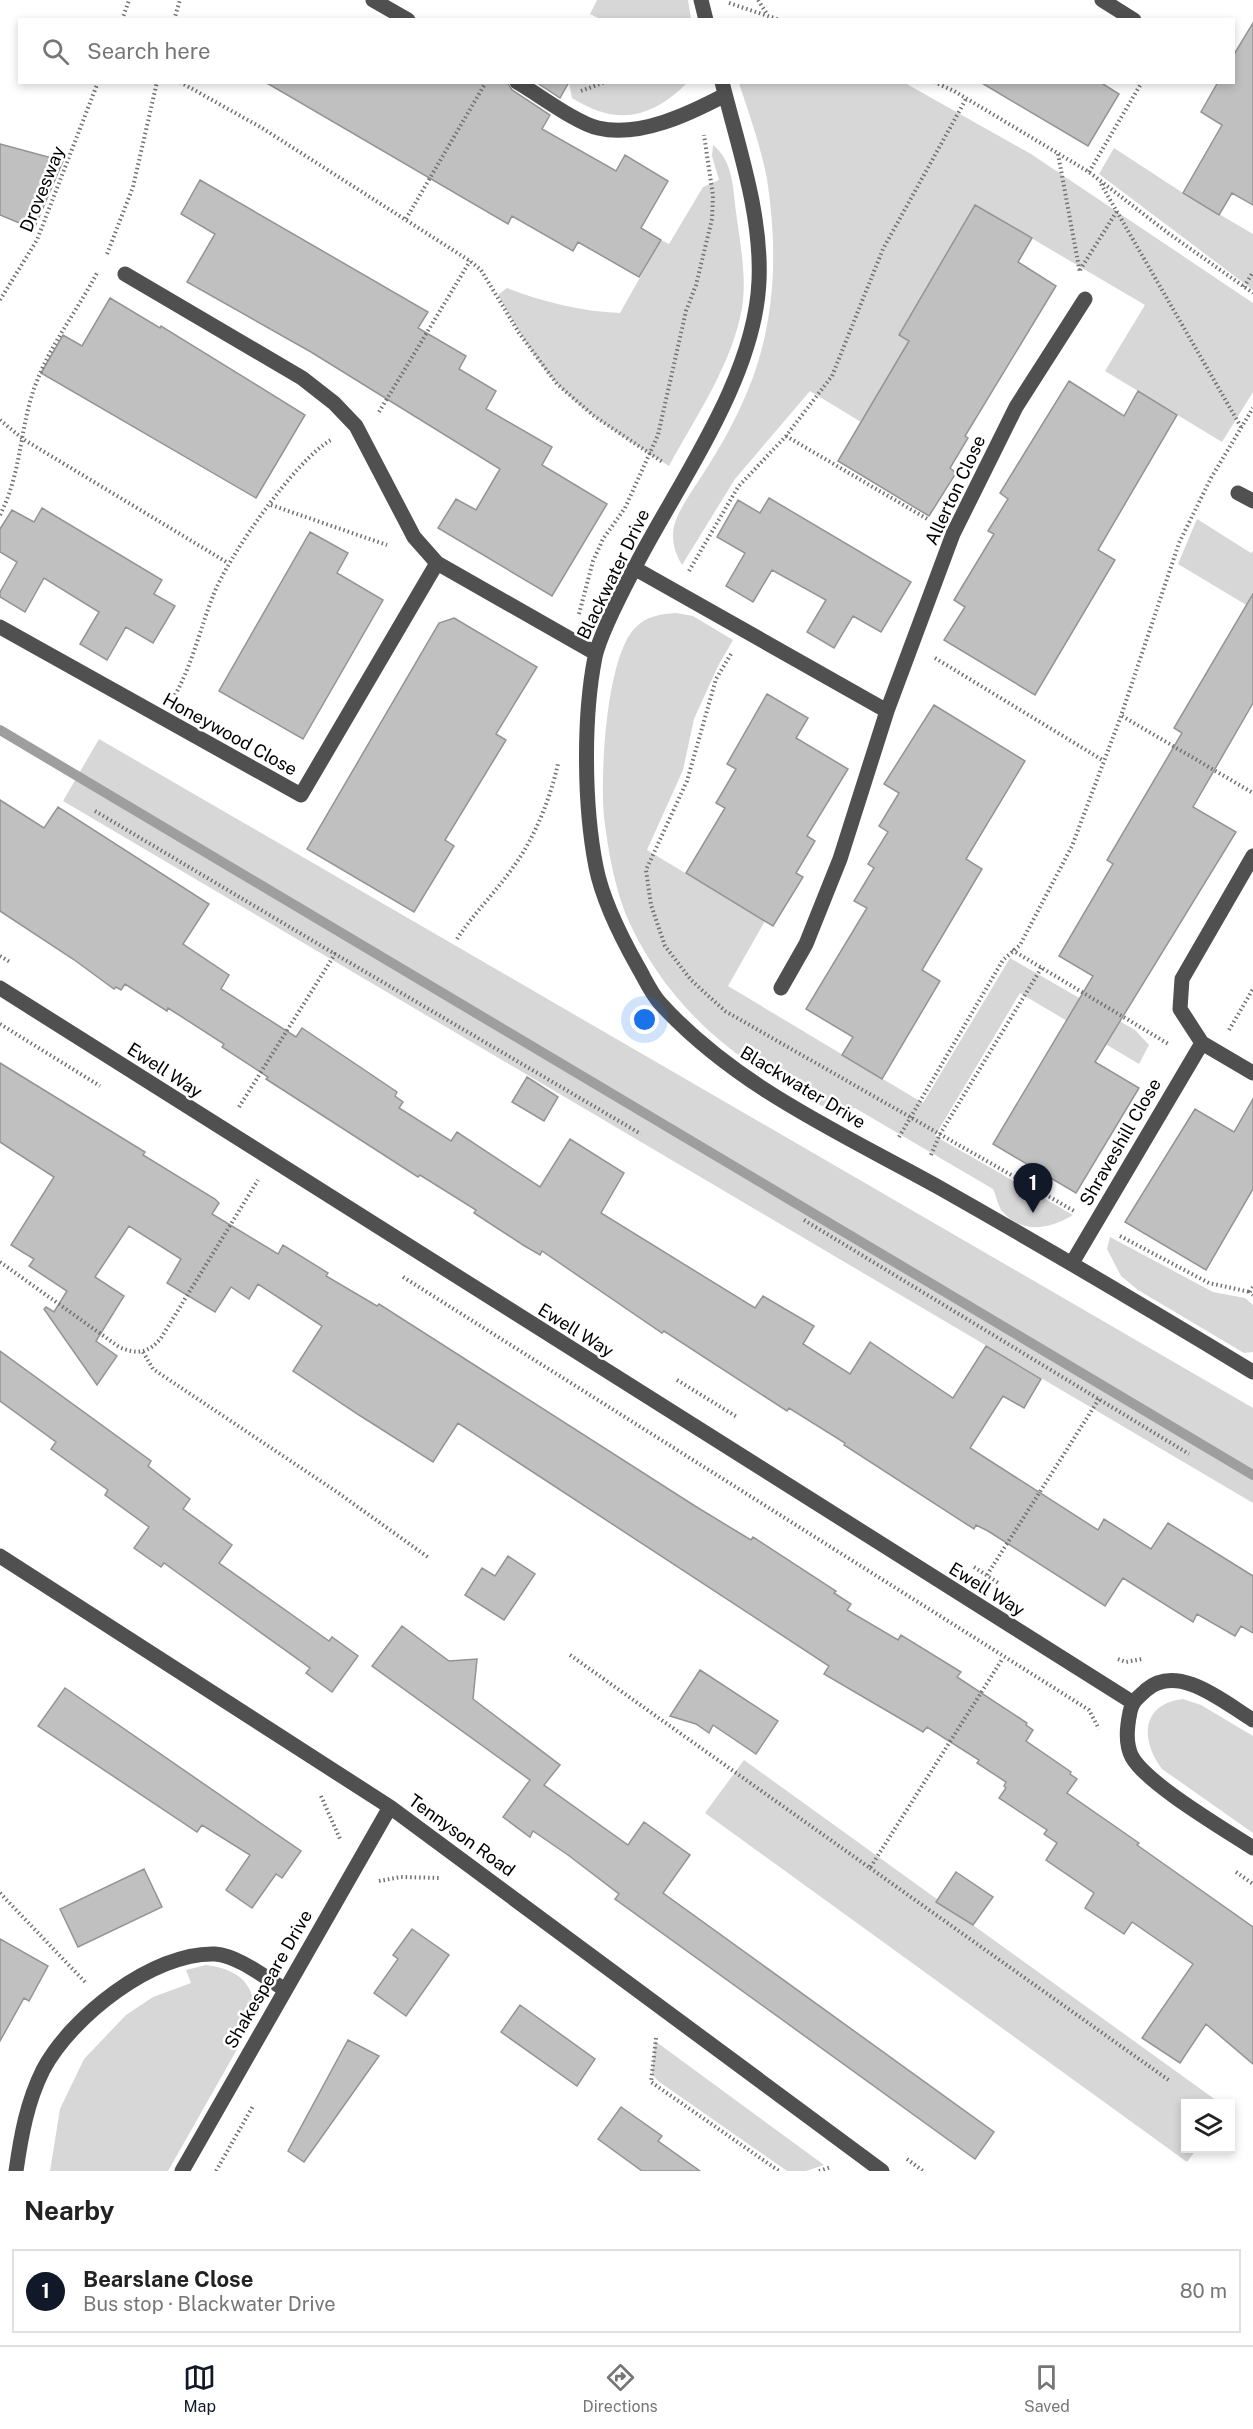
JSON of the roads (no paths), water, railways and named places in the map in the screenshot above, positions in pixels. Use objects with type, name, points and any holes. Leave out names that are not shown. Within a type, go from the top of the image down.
[{"type":"street","points":[[373,0],[404,18]]},
{"type":"street","points":[[701,0],[706,18]]},
{"type":"street","points":[[1102,0],[1131,18]]},
{"type":"street","points":[[520,84],[597,128],[629,129],[699,109],[724,89]]},
{"type":"street","name":"Blackwater Drive","points":[[724,89],[742,156],[754,221],[759,280],[748,342],[721,411],[634,568],[595,653],[589,715],[587,790],[596,870],[620,936],[658,1001],[721,1060],[789,1105],[1072,1263],[1253,1372]]},
{"type":"street","points":[[125,274],[302,378],[334,403],[360,432],[414,537],[437,563],[595,653]]},
{"type":"street","name":"Allerton Close","points":[[781,988],[806,944],[840,859],[887,711],[953,534],[1016,407],[1085,299]]},
{"type":"street","points":[[1239,493],[1253,501]]},
{"type":"street","name":"Honeywood Close","points":[[0,627],[301,795],[437,563]]},
{"type":"street","points":[[634,568],[887,711]]},
{"type":"street","points":[[1253,856],[1182,979],[1180,1009],[1189,1027],[1202,1043],[1253,1073]]},
{"type":"street","name":"Ewell Way","points":[[0,988],[1132,1702]]},
{"type":"street","name":"Shraveshill Close","points":[[1072,1263],[1191,1057],[1202,1043]]},
{"type":"street","name":"Tennyson Road","points":[[0,1556],[390,1807],[882,2171]]},
{"type":"street","points":[[1253,1720],[1196,1685],[1173,1681],[1150,1686],[1132,1702],[1126,1732],[1132,1756],[1150,1778],[1253,1848]]},
{"type":"street","name":"Shakespeare Drive","points":[[182,2171],[390,1807]]},
{"type":"street","points":[[16,2171],[29,2105],[44,2069],[64,2041],[104,2002],[152,1969],[196,1956],[216,1954],[236,1960],[284,1989]]},
{"type":"waterway","points":[[0,730],[1253,1475]]},
{"type":"place","name":"Bearslane Close","points":[[1033,1213]]}]
